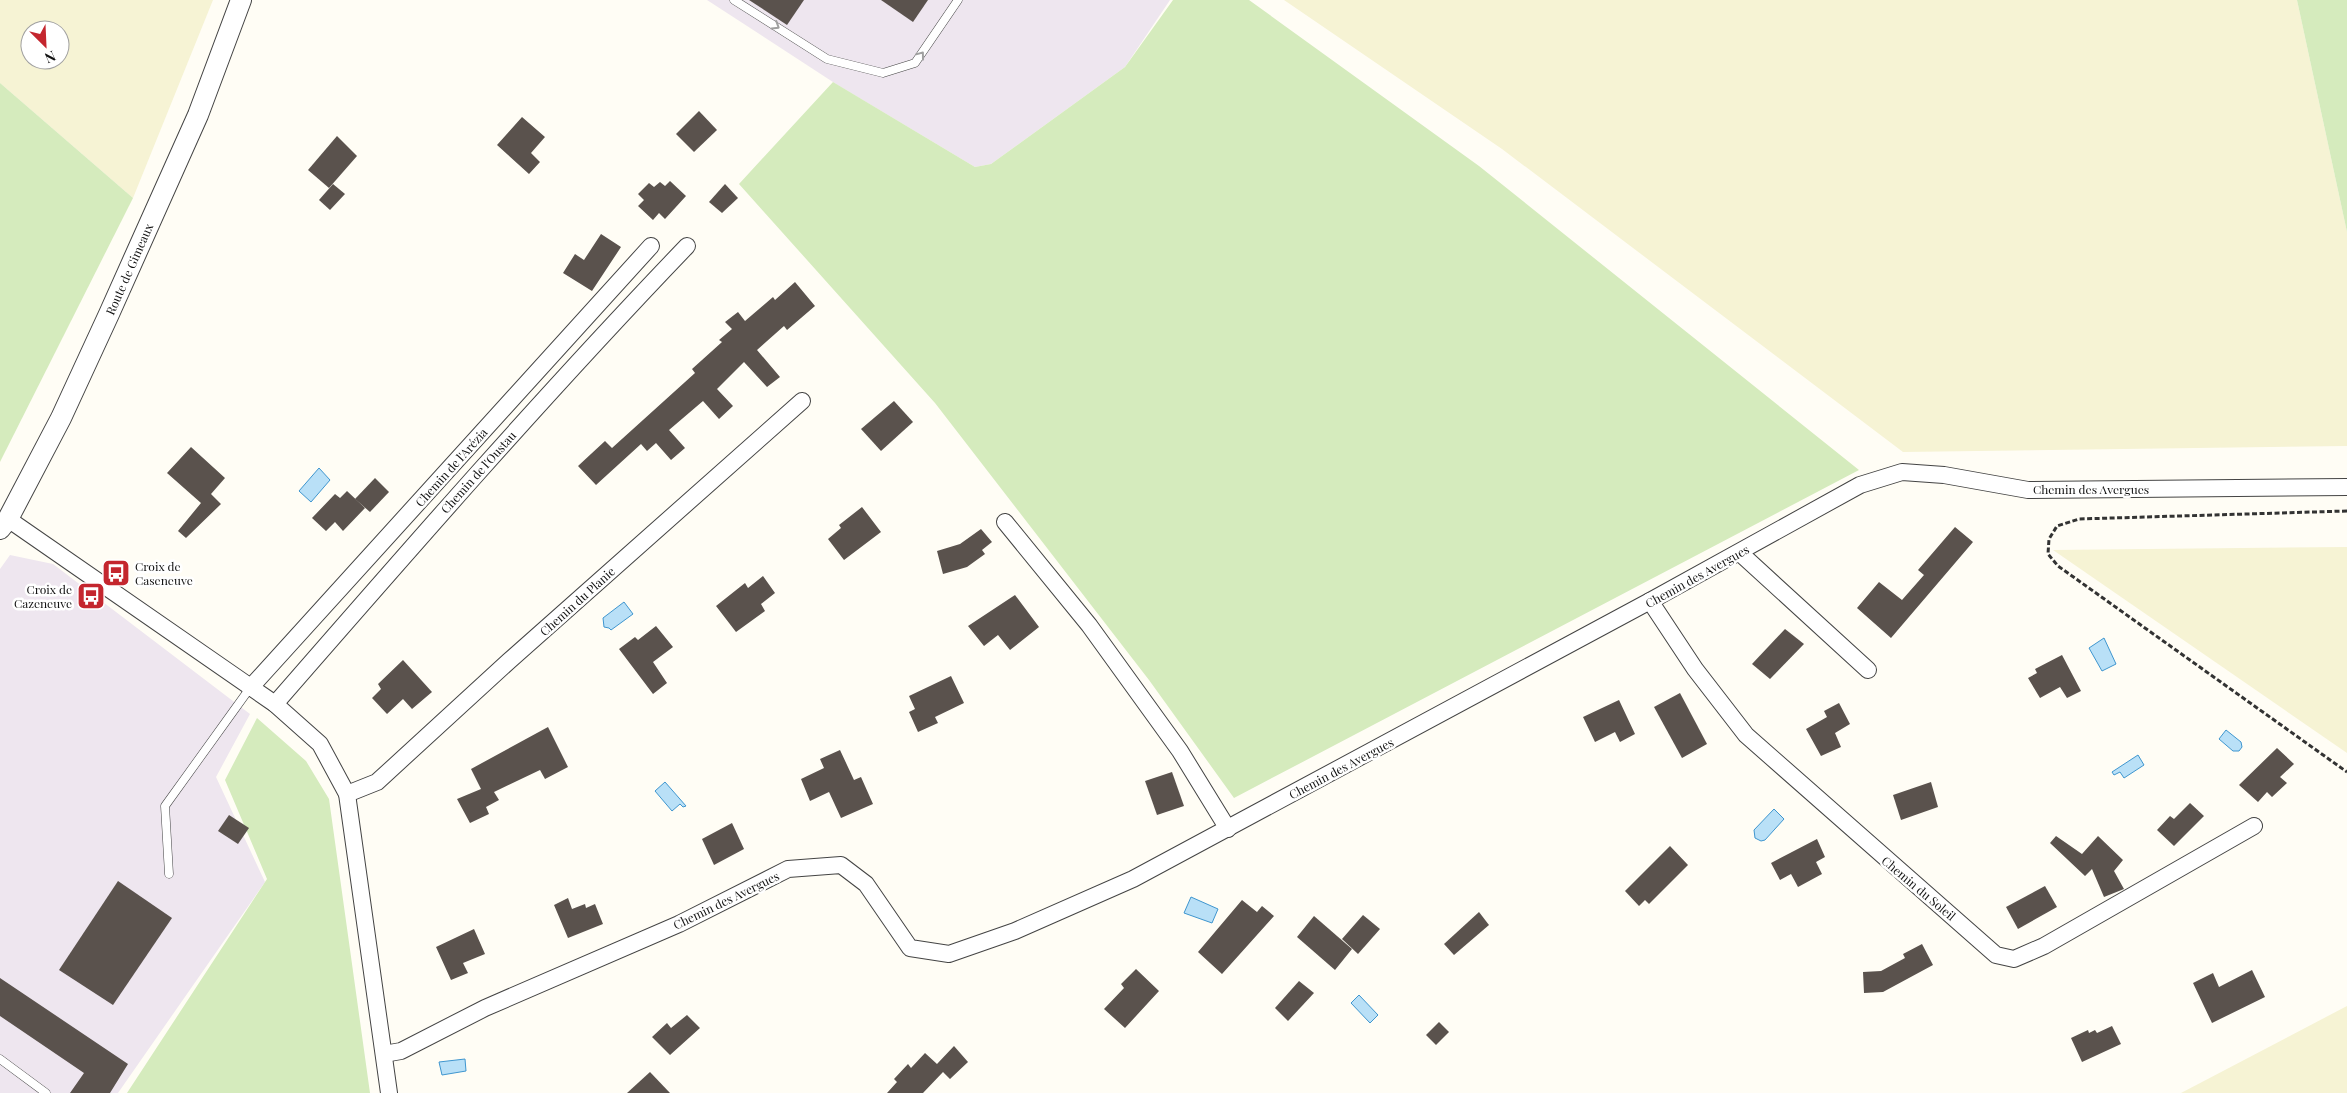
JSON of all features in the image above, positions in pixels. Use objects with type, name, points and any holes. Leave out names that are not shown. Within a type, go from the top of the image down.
[{"type":"street","name":"Route de Gimeaux","points":[[4,524],[61,418],[109,314],[198,115],[241,0]]},
{"type":"street","name":"Chemin de l'Arézia","points":[[250,688],[651,246]]},
{"type":"street","name":"Chemin de l'Oustau","points":[[275,704],[481,468],[607,329],[687,246]]},
{"type":"street","name":"Chemin du Planie","points":[[347,794],[377,782],[802,401]]},
{"type":"street","name":"Chemin des Avergues","points":[[384,1054],[401,1050],[485,1008],[679,924],[788,869],[841,865],[866,884],[910,948],[949,954],[1016,931],[1133,879],[1228,829],[1860,485],[1902,472],[1944,475],[2028,490],[2347,488]]},
{"type":"street","points":[[1005,522],[1106,649],[1180,751],[1228,829]]},
{"type":"street","points":[[4,524],[275,704],[320,744],[347,794],[357,851],[389,1093]]},
{"type":"street","points":[[1740,552],[1868,670]]},
{"type":"street","name":"Chemin du Soleil","points":[[1650,601],[1695,669],[1746,735],[1996,955],[2014,960],[2044,946],[2254,826]]},
{"type":"lane","points":[[734,0],[827,59],[883,73],[915,62],[958,0]]},
{"type":"lane","points":[[169,874],[166,806],[250,688]]},
{"type":"lane","points":[[0,1059],[46,1093]]},
{"type":"path","points":[[2347,511],[2080,519],[2057,526],[2049,539],[2048,554],[2058,566],[2347,772]]},
{"type":"shaded area","points":[[0,0],[213,0],[133,198],[0,83]]},
{"type":"shaded area","points":[[707,0],[1170,0],[1125,67],[991,164],[975,167],[836,84]]},
{"type":"shaded area","points":[[1284,0],[2297,0],[2347,232],[2347,446],[1903,452],[1502,149]]},
{"type":"shaded area","points":[[2347,547],[2347,753],[2053,550]]},
{"type":"shaded area","points":[[10,555],[53,564],[250,714],[216,777],[265,882],[118,1093],[0,1093],[0,569]]},
{"type":"shaded area","points":[[2347,1006],[2347,1093],[2181,1093]]},
{"type":"green space","points":[[1173,0],[1249,0],[1479,166],[1859,470],[1234,798],[1149,680],[935,403],[739,184],[833,82],[975,167],[991,164],[1125,67]]},
{"type":"green space","points":[[2297,0],[2347,0],[2347,232]]},
{"type":"green space","points":[[0,83],[133,198],[0,462]]},
{"type":"green space","points":[[257,718],[306,761],[329,799],[370,1093],[127,1093],[267,879],[225,780]]},
{"type":"water","points":[[319,468],[330,480],[311,502],[299,491]]},
{"type":"water","points":[[624,602],[633,614],[611,630],[604,627],[603,618]]},
{"type":"water","points":[[2104,638],[2116,664],[2102,671],[2089,648]]},
{"type":"water","points":[[2226,730],[2241,742],[2242,747],[2239,751],[2233,751],[2219,739]]},
{"type":"water","points":[[2138,755],[2144,765],[2124,778],[2120,772],[2114,775],[2112,772]]},
{"type":"water","points":[[665,782],[686,806],[683,807],[680,804],[672,811],[655,791]]},
{"type":"water","points":[[1774,809],[1784,819],[1765,840],[1761,841],[1755,838],[1754,830]]},
{"type":"water","points":[[1191,897],[1218,909],[1212,923],[1184,913]]},
{"type":"water","points":[[1359,995],[1378,1015],[1370,1023],[1351,1003]]},
{"type":"water","points":[[465,1059],[466,1071],[442,1075],[439,1062]]},
{"type":"building","points":[[749,0],[804,0],[787,25]]},
{"type":"building","points":[[881,0],[928,0],[913,22]]},
{"type":"building","points":[[699,111],[717,130],[694,152],[676,134]]},
{"type":"building","points":[[522,117],[545,137],[531,153],[540,162],[529,174],[497,145]]},
{"type":"building","points":[[337,136],[357,156],[329,188],[308,170]]},
{"type":"building","points":[[670,181],[686,196],[665,219],[659,213],[653,220],[638,206],[644,200],[638,194],[649,183],[654,187],[660,182],[665,186]]},
{"type":"building","points":[[333,184],[345,194],[330,210],[319,200]]},
{"type":"building","points":[[725,184],[738,198],[722,213],[709,202]]},
{"type":"building","points":[[601,234],[621,247],[592,291],[563,273],[575,254],[584,260]]},
{"type":"building","points":[[795,282],[815,306],[787,330],[784,326],[757,350],[780,377],[767,387],[744,362],[717,389],[733,406],[719,419],[703,401],[669,430],[685,448],[671,460],[656,443],[647,451],[641,444],[596,485],[578,466],[605,441],[612,448],[695,373],[692,369],[722,342],[719,340],[732,329],[725,322],[738,312],[745,321],[773,297],[775,300]]},
{"type":"building","points":[[894,401],[913,422],[881,451],[861,429]]},
{"type":"building","points":[[191,447],[225,478],[211,494],[221,504],[186,538],[178,531],[201,503],[167,473]]},
{"type":"building","points":[[375,478],[389,492],[370,512],[355,499]]},
{"type":"building","points":[[347,491],[365,508],[343,531],[335,522],[326,531],[312,518],[335,494],[340,498]]},
{"type":"building","points":[[862,507],[881,532],[844,560],[828,539],[841,528],[839,525]]},
{"type":"building","points":[[1955,527],[1973,542],[1891,638],[1857,608],[1879,582],[1902,600],[1924,575],[1918,570]]},
{"type":"building","points":[[981,529],[992,542],[982,550],[985,554],[967,567],[943,574],[937,551],[960,544]]},
{"type":"building","points":[[763,576],[775,593],[761,604],[765,611],[736,632],[716,606],[745,583],[748,588]]},
{"type":"building","points":[[1015,595],[1039,627],[1010,650],[998,635],[984,646],[968,626]]},
{"type":"building","points":[[656,626],[673,647],[653,662],[667,683],[653,694],[619,649],[635,637],[638,640]]},
{"type":"building","points":[[1785,629],[1804,644],[1770,679],[1752,664]]},
{"type":"building","points":[[2062,655],[2081,691],[2067,698],[2060,687],[2040,698],[2028,678],[2037,673],[2035,669]]},
{"type":"building","points":[[403,660],[432,692],[412,709],[403,699],[387,714],[372,698],[381,689],[378,684]]},
{"type":"building","points":[[951,676],[964,703],[935,717],[938,723],[918,732],[909,712],[915,709],[909,696]]},
{"type":"building","points":[[1680,693],[1707,744],[1682,758],[1654,707]]},
{"type":"building","points":[[1619,700],[1635,734],[1620,742],[1615,732],[1595,742],[1583,717]]},
{"type":"building","points":[[1839,703],[1850,724],[1835,733],[1841,747],[1821,756],[1806,729],[1827,717],[1824,711]]},
{"type":"building","points":[[548,727],[568,767],[545,779],[540,770],[494,792],[499,800],[486,807],[489,814],[470,823],[457,799],[481,789],[471,769]]},
{"type":"building","points":[[2277,748],[2294,764],[2280,777],[2287,783],[2272,797],[2267,792],[2258,802],[2239,785]]},
{"type":"building","points":[[840,750],[854,780],[861,777],[873,804],[841,818],[829,792],[810,801],[801,779],[824,768],[820,759]]},
{"type":"building","points":[[1172,772],[1184,806],[1157,815],[1145,781]]},
{"type":"building","points":[[1931,782],[1938,807],[1901,820],[1893,795]]},
{"type":"building","points":[[2190,803],[2204,816],[2174,846],[2157,830],[2170,816],[2174,819]]},
{"type":"building","points":[[229,815],[249,828],[238,844],[218,831]]},
{"type":"building","points":[[732,823],[744,849],[714,865],[702,839]]},
{"type":"building","points":[[2056,836],[2082,854],[2098,836],[2123,860],[2114,871],[2124,889],[2104,897],[2092,869],[2085,876],[2050,843]]},
{"type":"building","points":[[1817,839],[1825,857],[1816,862],[1822,874],[1798,887],[1791,874],[1780,880],[1771,863]]},
{"type":"building","points":[[1670,846],[1688,865],[1649,904],[1645,900],[1639,906],[1625,891]]},
{"type":"building","points":[[118,881],[172,918],[113,1005],[59,970]]},
{"type":"building","points":[[2045,886],[2057,907],[2018,929],[2006,907]]},
{"type":"building","points":[[568,898],[572,909],[585,904],[586,908],[595,904],[603,924],[568,938],[554,905]]},
{"type":"building","points":[[1242,900],[1257,912],[1262,906],[1274,916],[1222,974],[1198,952]]},
{"type":"building","points":[[1479,912],[1489,925],[1454,955],[1444,944]]},
{"type":"building","points":[[1363,915],[1380,929],[1358,954],[1342,939]]},
{"type":"building","points":[[1314,916],[1352,949],[1335,970],[1297,937]]},
{"type":"building","points":[[474,929],[485,954],[463,963],[468,973],[451,980],[436,947]]},
{"type":"building","points":[[1922,944],[1933,965],[1883,992],[1864,993],[1863,972],[1881,971],[1905,958],[1903,954]]},
{"type":"building","points":[[1136,969],[1159,991],[1125,1028],[1104,1009],[1124,988],[1121,984]]},
{"type":"building","points":[[2252,970],[2265,997],[2212,1023],[2193,983],[2213,973],[2219,987]]},
{"type":"building","points":[[0,978],[128,1064],[110,1093],[70,1093],[84,1073],[0,1016]]},
{"type":"building","points":[[1299,981],[1314,993],[1288,1021],[1275,1008]]},
{"type":"building","points":[[687,1015],[700,1028],[670,1055],[652,1037],[667,1023],[671,1028]]},
{"type":"building","points":[[1439,1022],[1449,1032],[1436,1045],[1426,1035]]},
{"type":"building","points":[[2112,1026],[2121,1044],[2082,1062],[2071,1038],[2088,1030],[2089,1033],[2095,1030],[2097,1033]]},
{"type":"building","points":[[954,1046],[968,1062],[950,1079],[943,1072],[923,1093],[887,1093],[897,1082],[894,1079],[908,1064],[911,1068],[925,1053],[937,1064]]},
{"type":"building","points":[[650,1072],[670,1093],[627,1093]]},
{"type":"place","name":"Croix de Caseneuve","points":[[116,573]]},
{"type":"place","name":"Croix de Cazeneuve","points":[[91,596]]}]
